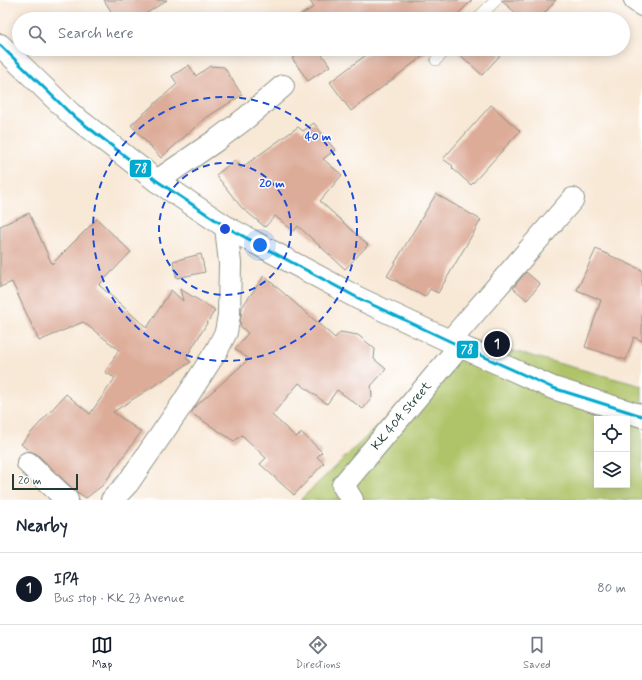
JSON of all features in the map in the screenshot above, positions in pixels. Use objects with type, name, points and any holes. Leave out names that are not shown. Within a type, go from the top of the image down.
[{"type":"street","points":[[635,0],[642,5]]},
{"type":"street","points":[[0,45],[71,114],[157,181],[226,227],[358,298],[553,388],[642,416]]},
{"type":"street","points":[[157,181],[235,127],[283,86]]},
{"type":"street","name":"KK 404 Street","points":[[347,492],[455,343],[572,199]]},
{"type":"street","points":[[112,500],[128,484],[183,403],[218,350],[226,332],[229,315],[230,263],[226,227]]},
{"type":"street","points":[[28,463],[67,500]]},
{"type":"lane","points":[[484,12],[496,0]]},
{"type":"lane","points":[[436,60],[440,56]]},
{"type":"green space","points":[[469,339],[642,386],[642,500],[300,500]]},
{"type":"building","points":[[104,0],[167,0],[149,12],[112,12]]},
{"type":"building","points":[[309,0],[472,0],[460,12],[306,12],[314,7]]},
{"type":"building","points":[[503,0],[556,0],[545,12],[515,12],[503,2]]},
{"type":"building","points":[[295,56],[323,56],[330,66],[308,81],[292,58]]},
{"type":"building","points":[[365,56],[423,56],[351,111],[330,82]]},
{"type":"building","points":[[462,56],[500,56],[482,75]]},
{"type":"building","points":[[189,65],[196,76],[210,66],[224,67],[242,95],[204,119],[161,158],[131,125],[177,84],[172,76]]},
{"type":"building","points":[[491,105],[520,131],[471,185],[452,168],[453,166],[443,159]]},
{"type":"building","points":[[314,123],[335,150],[323,159],[342,175],[320,201],[368,245],[345,269],[298,226],[294,231],[275,216],[265,227],[241,207],[216,175],[235,160],[241,168],[298,127],[303,131]]},
{"type":"building","points":[[436,194],[481,220],[438,293],[430,289],[425,297],[387,276]]},
{"type":"building","points":[[29,213],[52,264],[97,219],[131,252],[99,285],[147,328],[171,290],[183,301],[180,289],[215,310],[186,358],[191,362],[113,412],[141,432],[103,485],[86,498],[73,489],[37,454],[29,451],[21,444],[66,394],[90,414],[115,378],[105,372],[119,350],[83,322],[39,341],[12,282],[0,287],[0,226]]},
{"type":"building","points":[[596,249],[642,270],[642,341],[634,337],[626,360],[585,347],[601,300],[577,290]]},
{"type":"building","points":[[201,254],[205,272],[177,278],[173,261]]},
{"type":"building","points":[[526,272],[540,284],[527,300],[513,288]]},
{"type":"building","points":[[264,276],[335,338],[340,332],[358,335],[375,349],[374,359],[386,369],[371,386],[372,397],[363,409],[337,390],[327,404],[299,383],[272,415],[296,437],[302,433],[322,452],[317,457],[324,463],[294,495],[260,464],[266,458],[242,435],[234,441],[191,413],[197,405],[249,359],[235,349],[248,333],[240,326],[242,307]]},
{"type":"transit line","name":"78","points":[[0,45],[71,114],[157,181],[226,227],[358,298],[460,346],[553,388],[642,416]]},
{"type":"place","name":"IPA","points":[[497,344]]}]
